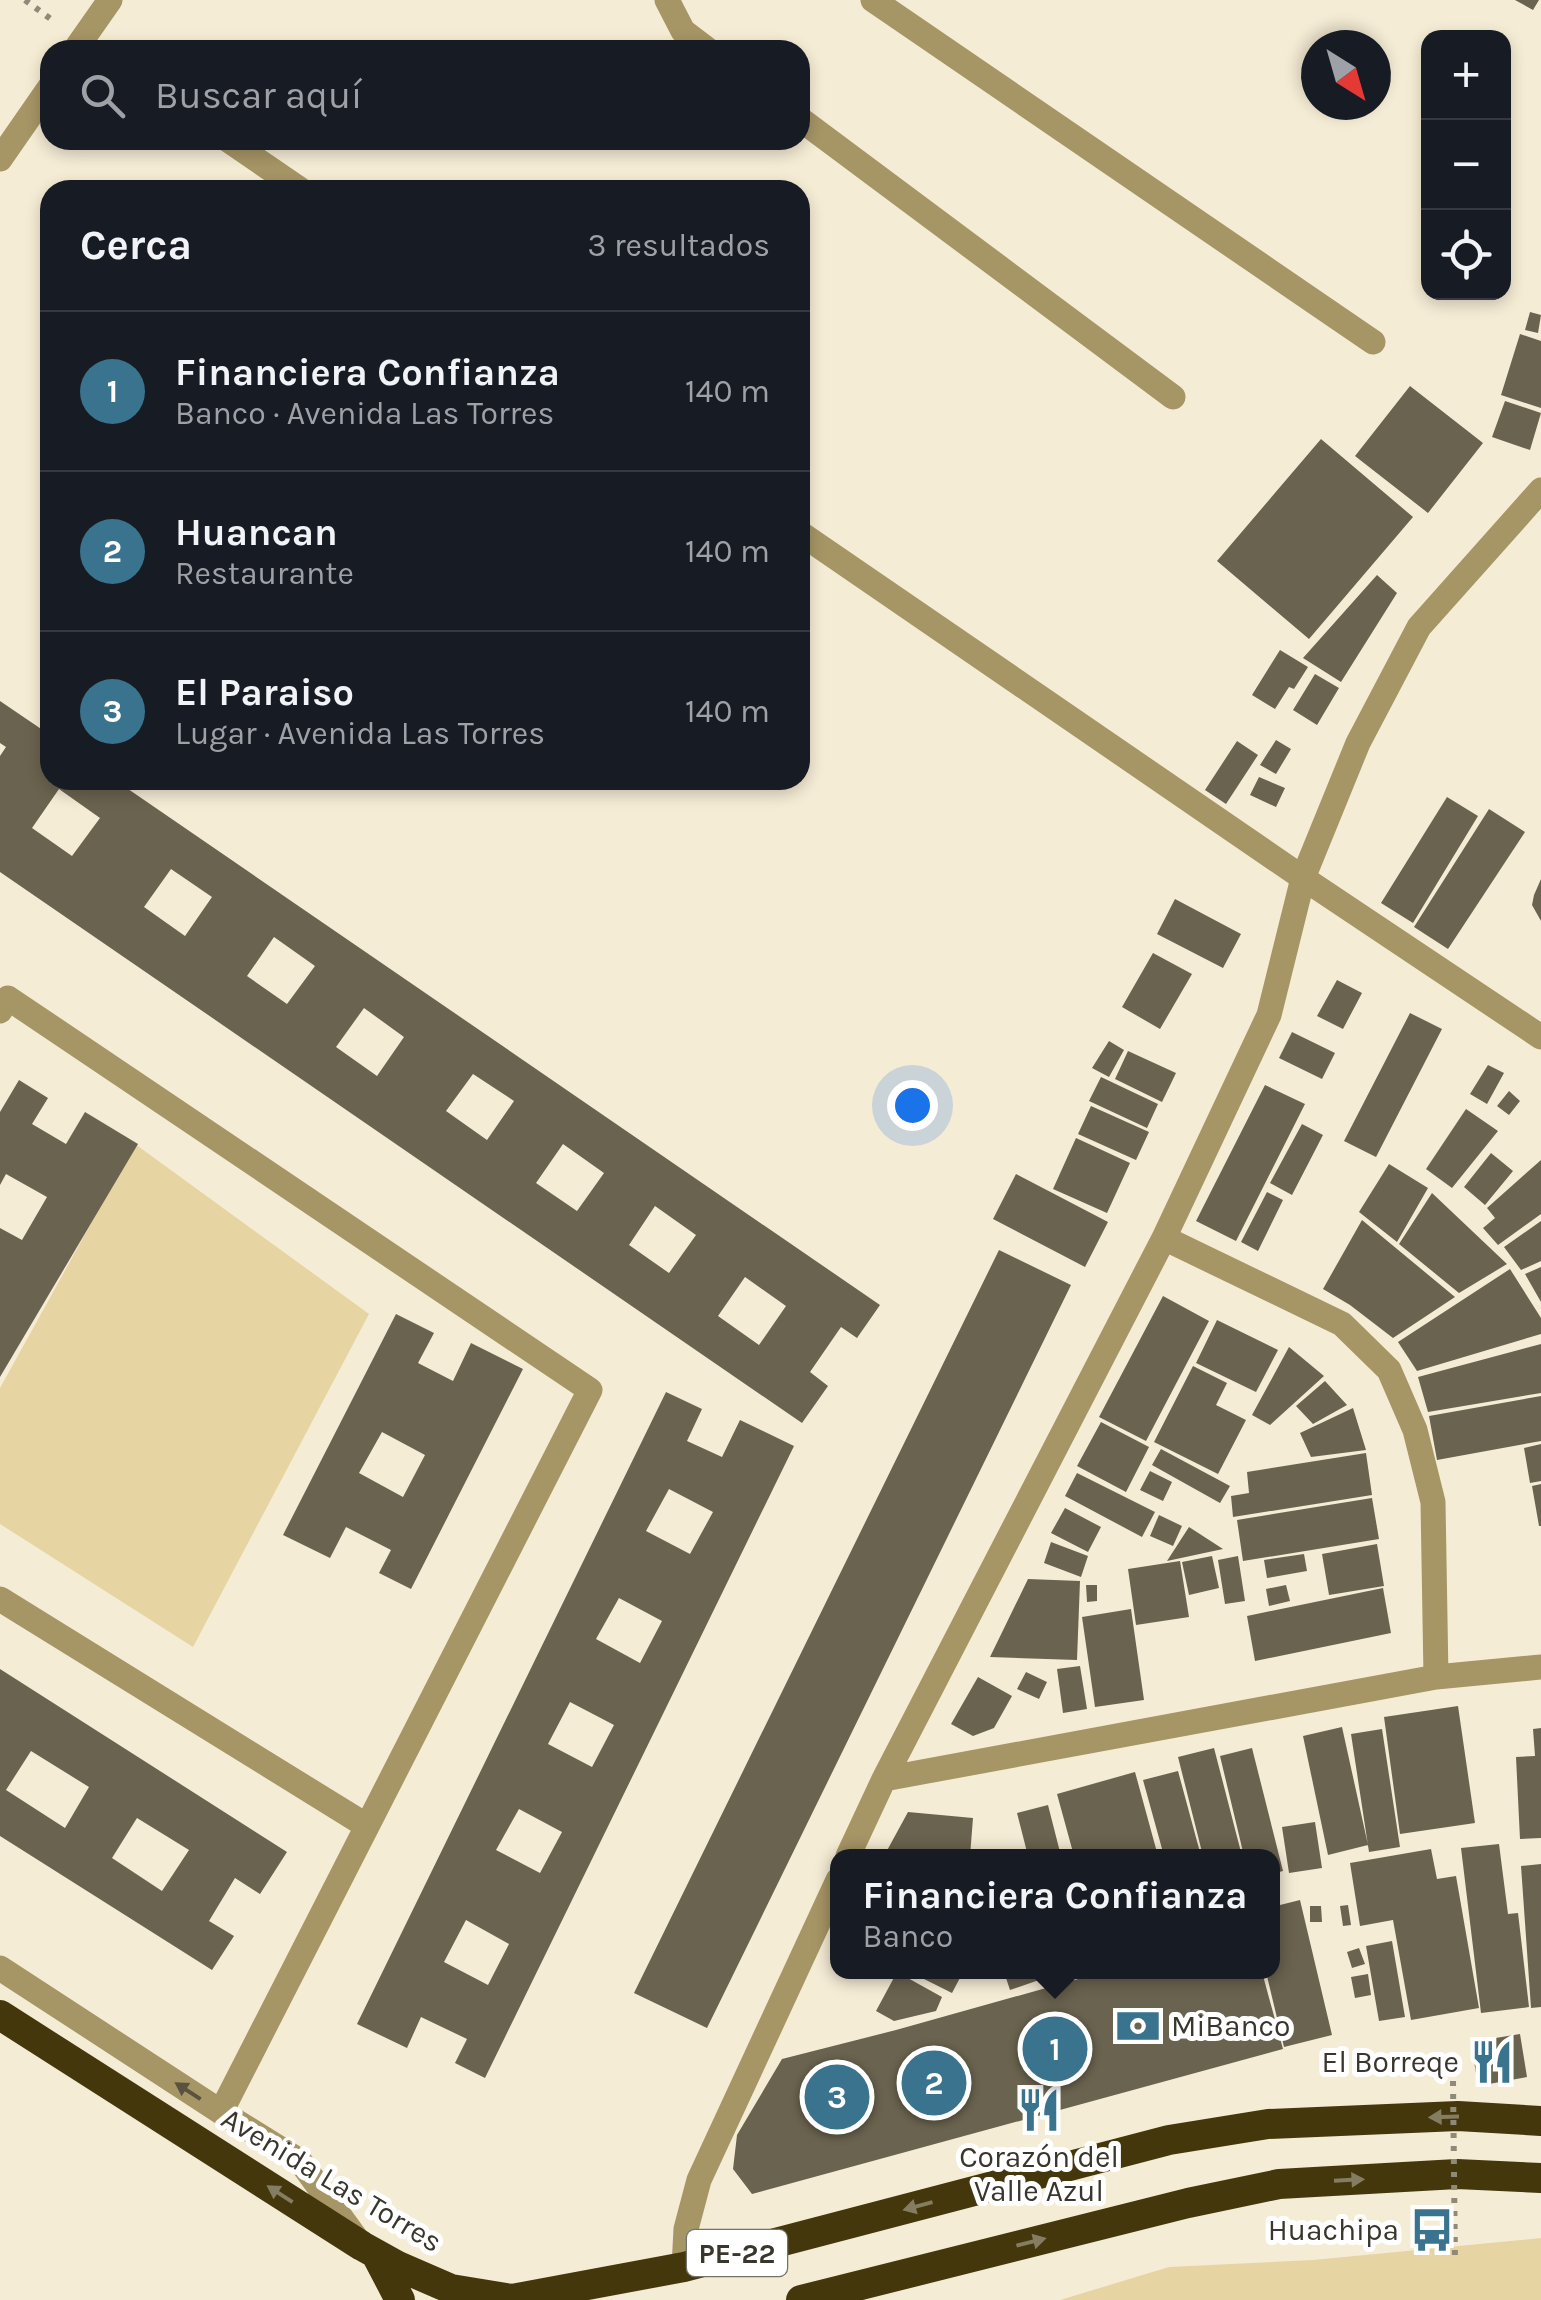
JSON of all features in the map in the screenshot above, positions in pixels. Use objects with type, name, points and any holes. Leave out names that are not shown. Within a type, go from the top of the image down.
[{"type":"highway","name":"Avenida Las Torres","points":[[0,2015],[369,2250],[451,2289],[512,2299],[684,2267],[1169,2140],[1268,2124],[1458,2116],[1541,2121]]},
{"type":"highway","name":"PE-22","points":[[800,2300],[876,2291],[1188,2204],[1279,2184],[1457,2174],[1541,2178]]},
{"type":"highway","points":[[369,2250],[400,2300]]},
{"type":"street","points":[[88,40],[110,0]]},
{"type":"street","points":[[667,0],[683,31],[695,40]]},
{"type":"street","points":[[873,0],[1373,342]]},
{"type":"street","points":[[0,159],[40,101]]},
{"type":"street","points":[[810,125],[1173,397]]},
{"type":"street","points":[[243,150],[286,180]]},
{"type":"street","points":[[851,1849],[1164,1238],[1269,1015],[1303,878],[1358,744],[1419,627],[1541,490]]},
{"type":"street","points":[[810,540],[1541,1037]]},
{"type":"street","points":[[0,1012],[8,998],[590,1390],[221,2112]]},
{"type":"street","points":[[1164,1238],[1342,1324],[1389,1370],[1415,1430],[1432,1502],[1436,1677]]},
{"type":"street","points":[[0,1599],[367,1826]]},
{"type":"street","points":[[884,1780],[1436,1677],[1541,1667]]},
{"type":"street","points":[[684,2267],[686,2229],[699,2180],[830,1897]]},
{"type":"street","points":[[0,1968],[300,2161],[369,2250]]},
{"type":"path","points":[[1453,2081],[1456,2263]]},
{"type":"shaded area","points":[[135,1144],[369,1314],[193,1647],[0,1524],[0,1388]]},
{"type":"shaded area","points":[[1541,2238],[1541,2300],[1060,2300],[1169,2267],[1313,2260]]},
{"type":"building","points":[[1515,0],[1539,0],[1533,10]]},
{"type":"building","points":[[1530,312],[1541,315],[1538,333],[1525,330]]},
{"type":"building","points":[[1520,334],[1541,341],[1541,408],[1501,395]]},
{"type":"building","points":[[1410,386],[1483,443],[1428,513],[1355,456]]},
{"type":"building","points":[[1505,401],[1541,413],[1530,450],[1492,437]]},
{"type":"building","points":[[1321,439],[1413,517],[1309,639],[1217,561]]},
{"type":"building","points":[[1377,575],[1397,593],[1341,682],[1303,658]]},
{"type":"building","points":[[1280,650],[1308,667],[1275,709],[1252,695]]},
{"type":"building","points":[[1315,674],[1339,688],[1317,725],[1293,710]]},
{"type":"building","points":[[0,701],[40,728],[40,790],[58,790],[32,828],[72,856],[100,818],[60,790],[130,790],[880,1305],[857,1338],[841,1327],[810,1372],[828,1386],[802,1423],[0,872],[0,756],[6,747],[0,743]],"holes":[[[171,869],[212,897],[185,936],[144,907]],[[274,937],[315,966],[287,1004],[247,976]],[[364,1008],[404,1037],[377,1076],[336,1047]],[[473,1074],[514,1101],[487,1140],[446,1111]],[[563,1144],[604,1173],[577,1211],[536,1183]],[[655,1206],[696,1235],[669,1273],[629,1245]],[[745,1277],[786,1306],[759,1345],[718,1316]]]},
{"type":"building","points":[[1276,740],[1291,749],[1276,774],[1260,765]]},
{"type":"building","points":[[1237,741],[1258,755],[1226,804],[1205,790]]},
{"type":"building","points":[[1259,777],[1285,788],[1276,807],[1250,795]]},
{"type":"building","points":[[1447,797],[1478,816],[1413,923],[1381,903]]},
{"type":"building","points":[[1489,809],[1525,832],[1448,949],[1414,927]]},
{"type":"building","points":[[1541,879],[1541,921],[1532,905]]},
{"type":"building","points":[[1175,899],[1241,934],[1223,968],[1157,934]]},
{"type":"building","points":[[1153,953],[1192,974],[1160,1029],[1122,1007]]},
{"type":"building","points":[[1337,980],[1362,993],[1343,1029],[1317,1016]]},
{"type":"building","points":[[1410,1013],[1442,1029],[1376,1157],[1344,1141]]},
{"type":"building","points":[[1292,1032],[1335,1053],[1322,1079],[1279,1058]]},
{"type":"building","points":[[1109,1041],[1124,1050],[1109,1077],[1092,1068]]},
{"type":"building","points":[[1128,1051],[1176,1073],[1162,1102],[1115,1079]]},
{"type":"building","points":[[1488,1065],[1504,1073],[1487,1104],[1470,1094]]},
{"type":"building","points":[[1101,1077],[1158,1104],[1147,1128],[1089,1101]]},
{"type":"building","points":[[19,1080],[48,1098],[32,1124],[66,1144],[85,1112],[138,1144],[0,1377],[0,1228],[22,1240],[47,1197],[6,1174],[0,1185],[0,1112]]},
{"type":"building","points":[[1265,1085],[1305,1104],[1236,1241],[1196,1221]]},
{"type":"building","points":[[1509,1091],[1520,1101],[1509,1115],[1497,1106]]},
{"type":"building","points":[[1091,1106],[1149,1132],[1136,1160],[1078,1134]]},
{"type":"building","points":[[1466,1109],[1498,1131],[1452,1188],[1426,1169]]},
{"type":"building","points":[[1302,1124],[1323,1135],[1292,1195],[1270,1183]]},
{"type":"building","points":[[1076,1138],[1130,1163],[1107,1213],[1053,1189]]},
{"type":"building","points":[[1491,1153],[1513,1171],[1485,1205],[1464,1187]]},
{"type":"building","points":[[1541,1160],[1541,1214],[1498,1245],[1483,1228],[1495,1218],[1487,1208]]},
{"type":"building","points":[[1389,1164],[1428,1188],[1397,1242],[1359,1212]]},
{"type":"building","points":[[1016,1174],[1108,1222],[1085,1267],[993,1219]]},
{"type":"building","points":[[1267,1192],[1283,1200],[1258,1251],[1241,1242]]},
{"type":"building","points":[[1432,1193],[1507,1264],[1459,1293],[1399,1244]]},
{"type":"building","points":[[1362,1220],[1455,1297],[1393,1338],[1323,1289]]},
{"type":"building","points":[[1541,1221],[1541,1261],[1521,1270],[1504,1247]]},
{"type":"building","points":[[999,1250],[1071,1285],[707,2028],[634,1993]]},
{"type":"building","points":[[1541,1267],[1541,1302],[1525,1274]]},
{"type":"building","points":[[1510,1269],[1541,1318],[1541,1334],[1417,1371],[1398,1342]]},
{"type":"building","points":[[1163,1296],[1209,1321],[1146,1441],[1099,1417]]},
{"type":"building","points":[[396,1314],[434,1333],[418,1363],[453,1381],[471,1343],[523,1369],[411,1589],[379,1573],[391,1550],[346,1527],[330,1558],[283,1535]],"holes":[[[382,1432],[425,1455],[403,1497],[359,1473]]]},
{"type":"building","points":[[1217,1320],[1278,1350],[1256,1392],[1196,1363]]},
{"type":"building","points":[[1541,1344],[1541,1393],[1428,1412],[1418,1377]]},
{"type":"building","points":[[1289,1347],[1324,1376],[1270,1425],[1252,1415]]},
{"type":"building","points":[[1193,1366],[1227,1383],[1216,1405],[1246,1420],[1218,1474],[1154,1442]]},
{"type":"building","points":[[1325,1381],[1347,1405],[1313,1424],[1296,1406]]},
{"type":"building","points":[[666,1392],[702,1409],[687,1441],[722,1457],[740,1420],[794,1446],[485,2078],[455,2063],[467,2039],[421,2017],[407,2048],[357,2024]],"holes":[[[669,1489],[713,1512],[690,1554],[646,1531]],[[619,1598],[662,1621],[640,1663],[596,1639]],[[570,1702],[614,1725],[592,1767],[548,1744]],[[519,1809],[562,1832],[540,1873],[496,1850]],[[466,1920],[509,1944],[488,1985],[444,1962]]]},
{"type":"building","points":[[1541,1396],[1541,1441],[1437,1460],[1429,1416]]},
{"type":"building","points":[[1353,1408],[1366,1450],[1311,1457],[1300,1433]]},
{"type":"building","points":[[1101,1422],[1149,1447],[1126,1492],[1077,1466]]},
{"type":"building","points":[[1541,1444],[1541,1481],[1530,1483],[1524,1448]]},
{"type":"building","points":[[1161,1449],[1230,1486],[1220,1503],[1152,1465]]},
{"type":"building","points":[[1366,1453],[1372,1495],[1233,1517],[1231,1496],[1249,1493],[1247,1472]]},
{"type":"building","points":[[1150,1471],[1172,1482],[1163,1501],[1140,1490]]},
{"type":"building","points":[[1077,1473],[1155,1512],[1142,1537],[1065,1496]]},
{"type":"building","points":[[1541,1484],[1541,1526],[1539,1526],[1532,1486]]},
{"type":"building","points":[[1372,1498],[1379,1539],[1243,1561],[1237,1520]]},
{"type":"building","points":[[1065,1508],[1101,1527],[1088,1552],[1051,1533]]},
{"type":"building","points":[[1159,1515],[1182,1526],[1173,1546],[1150,1536]]},
{"type":"building","points":[[1189,1527],[1223,1549],[1167,1561]]},
{"type":"building","points":[[1051,1542],[1088,1556],[1081,1577],[1044,1563]]},
{"type":"building","points":[[1377,1544],[1384,1586],[1329,1595],[1322,1554]]},
{"type":"building","points":[[1304,1554],[1307,1571],[1267,1578],[1264,1560]]},
{"type":"building","points":[[1212,1556],[1219,1588],[1189,1595],[1182,1562]]},
{"type":"building","points":[[1238,1556],[1245,1601],[1225,1604],[1218,1560]]},
{"type":"building","points":[[1180,1561],[1189,1617],[1136,1625],[1128,1569]]},
{"type":"building","points":[[1028,1579],[1080,1581],[1077,1660],[990,1657]]},
{"type":"building","points":[[1086,1585],[1097,1585],[1097,1601],[1087,1602]]},
{"type":"building","points":[[1286,1585],[1290,1601],[1269,1606],[1266,1589]]},
{"type":"building","points":[[1383,1588],[1391,1633],[1255,1661],[1247,1616]]},
{"type":"building","points":[[1131,1609],[1144,1700],[1095,1707],[1082,1617]]},
{"type":"building","points":[[1080,1666],[1087,1709],[1063,1713],[1057,1669]]},
{"type":"building","points":[[0,1669],[287,1852],[260,1894],[235,1878],[209,1921],[234,1936],[212,1970],[0,1836]],"holes":[[[31,1751],[89,1787],[65,1828],[6,1790]],[[137,1818],[189,1850],[162,1891],[112,1858]]]},
{"type":"building","points":[[1026,1672],[1047,1682],[1039,1699],[1017,1689]]},
{"type":"building","points":[[978,1677],[1012,1696],[994,1728],[973,1736],[951,1724]]},
{"type":"building","points":[[1458,1706],[1475,1823],[1400,1834],[1384,1717]]},
{"type":"building","points":[[1342,1727],[1368,1845],[1328,1855],[1303,1736]]},
{"type":"building","points":[[1541,1728],[1541,1838],[1520,1839],[1516,1757],[1535,1756],[1533,1729]]},
{"type":"building","points":[[1382,1729],[1400,1847],[1369,1852],[1351,1734]]},
{"type":"building","points":[[1214,1748],[1240,1849],[1201,1849],[1178,1757]]},
{"type":"building","points":[[1252,1748],[1277,1849],[1242,1849],[1220,1756]]},
{"type":"building","points":[[1178,1771],[1199,1849],[1162,1849],[1143,1780]]},
{"type":"building","points":[[1135,1772],[1156,1849],[1072,1849],[1057,1794]]},
{"type":"building","points":[[1048,1805],[1059,1849],[1026,1849],[1017,1813]]},
{"type":"building","points":[[908,1812],[973,1818],[971,1849],[888,1849]]},
{"type":"building","points":[[1315,1822],[1322,1868],[1289,1873],[1282,1827]]},
{"type":"building","points":[[1499,1844],[1508,1914],[1518,1913],[1529,2007],[1481,2013],[1461,1848]]},
{"type":"building","points":[[1431,1849],[1437,1879],[1456,1876],[1479,2008],[1411,2020],[1393,1920],[1360,1926],[1350,1863]]},
{"type":"building","points":[[1541,1864],[1541,2007],[1531,2008],[1521,1866]]},
{"type":"building","points":[[1300,1900],[1332,2035],[1284,2047],[1268,1979],[1280,1979],[1280,1905]]},
{"type":"building","points":[[1348,1905],[1351,1925],[1343,1926],[1340,1906]]},
{"type":"building","points":[[1310,1906],[1321,1906],[1322,1922],[1310,1922]]},
{"type":"building","points":[[1392,1941],[1405,2017],[1379,2021],[1366,1946]]},
{"type":"building","points":[[1359,1948],[1365,1964],[1352,1968],[1347,1952]]},
{"type":"building","points":[[1368,1974],[1371,1995],[1355,1998],[1351,1977]]},
{"type":"building","points":[[893,1979],[910,1979],[942,1997],[936,2011],[894,2021],[876,2011]]},
{"type":"building","points":[[924,1979],[959,1979],[952,1993]]},
{"type":"building","points":[[1006,1979],[1039,1980],[1010,1990]]},
{"type":"building","points":[[1078,1979],[1264,1979],[1283,2049],[752,2194],[733,2169],[737,2135],[782,2059]]},
{"type":"building","points":[[1520,2034],[1527,2077],[1478,2086],[1471,2042]]},
{"type":"place","name":"MiBanco","points":[[1138,2026]]},
{"type":"place","name":"Financiera Confianza","points":[[1055,2049]]},
{"type":"place","name":"El Borreqe","points":[[1492,2062]]},
{"type":"place","name":"Huancan","points":[[934,2083]]},
{"type":"place","name":"El Paraiso","points":[[837,2097]]},
{"type":"place","name":"Corazón del Valle Azul","points":[[1039,2110]]},
{"type":"place","name":"Huachipa","points":[[1432,2230]]}]
